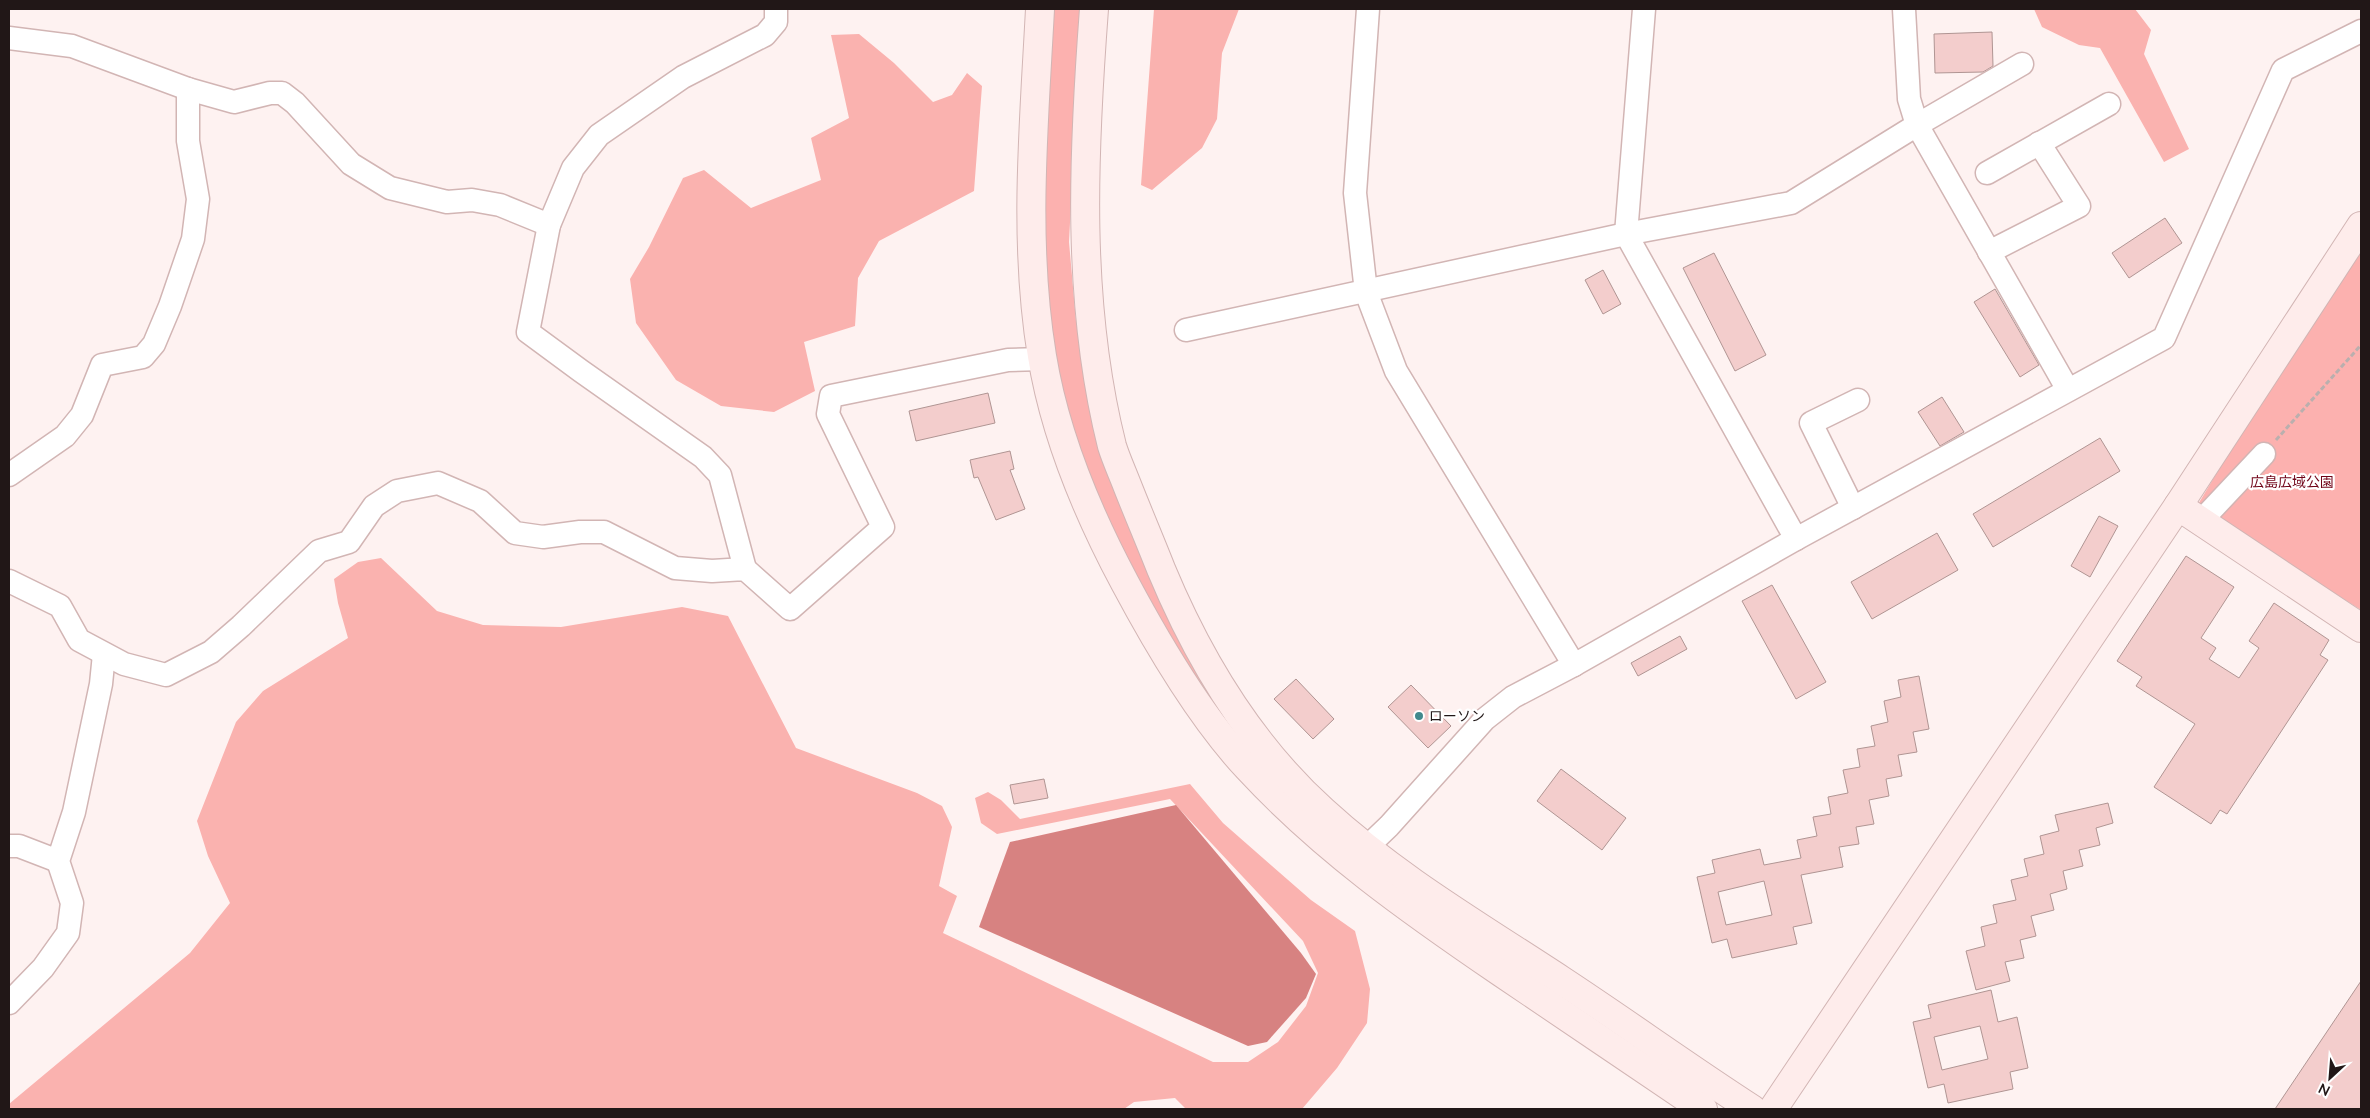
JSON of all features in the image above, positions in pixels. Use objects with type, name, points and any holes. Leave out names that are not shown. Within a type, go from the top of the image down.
[{"type":"street","points":[[776,9],[776,22],[765,35],[682,77],[599,135],[573,168],[549,225],[528,332],[580,372],[703,457],[720,475],[745,569],[790,609],[883,527],[828,414],[831,396],[1008,360],[1043,359]]},
{"type":"street","points":[[1040,9],[1030,224],[1037,316],[1043,359],[1071,467],[1101,539],[1151,630],[1205,714],[1246,766],[1308,829],[1408,908],[1703,1109]]},
{"type":"street","points":[[1094,9],[1088,90],[1085,233],[1089,310],[1100,389],[1113,449],[1178,610],[1229,701],[1274,760],[1320,809],[1366,848],[1423,891],[1564,982],[1752,1109]]},
{"type":"street","points":[[1368,9],[1355,193],[1366,292],[1396,371],[1574,666]]},
{"type":"street","points":[[1644,9],[1626,234],[1796,539]]},
{"type":"street","points":[[1904,9],[1908,99],[1917,125],[2068,390]]},
{"type":"street","points":[[1366,848],[1389,826],[1485,719],[1513,697],[1574,666],[1796,539],[2164,338],[2283,70],[2361,31]]},
{"type":"street","points":[[9,38],[72,46],[188,88],[234,102],[270,93],[282,93],[295,103],[351,164],[390,188],[447,202],[472,200],[500,205],[549,225]]},
{"type":"street","points":[[1186,330],[1626,234],[1791,204],[1917,125],[2022,64]]},
{"type":"street","points":[[9,475],[65,436],[82,415],[102,365],[143,357],[154,344],[194,239],[198,199],[188,141],[188,88]]},
{"type":"street","points":[[1987,173],[2109,104]]},
{"type":"street","points":[[1989,252],[2079,206],[2040,143]]},
{"type":"street","points":[[1773,1109],[2178,506],[2361,226]]},
{"type":"street","points":[[1853,508],[1811,423],[1858,400]]},
{"type":"street","points":[[2201,521],[2264,454]]},
{"type":"street","points":[[9,581],[60,606],[79,640],[124,664],[166,675],[211,652],[242,626],[319,551],[349,542],[374,506],[397,491],[438,483],[480,501],[514,532],[543,537],[580,532],[604,532],[675,568],[712,571],[745,569]]},
{"type":"street","points":[[2178,506],[2361,628]]},
{"type":"street","points":[[9,1002],[43,968],[68,933],[72,902],[58,861],[74,812],[101,684],[104,654]]},
{"type":"street","points":[[9,846],[19,846],[58,861]]},
{"type":"path","points":[[2264,454],[2361,345]]},
{"type":"green space","points":[[1051,9],[1081,9],[1069,242],[1076,321],[1088,386],[1238,731],[1232,736],[1144,598],[1078,456],[1057,382],[1041,292]]},
{"type":"green space","name":"広島広域公園","points":[[2361,242],[2361,610],[2197,506],[2258,404]]},
{"type":"shaded area","points":[[1154,9],[1239,9],[1222,53],[1217,119],[1202,148],[1152,190],[1141,185]]},
{"type":"shaded area","points":[[2034,9],[2135,9],[2151,30],[2144,54],[2189,149],[2164,162],[2100,48],[2079,45],[2042,27]]},
{"type":"shaded area","points":[[859,34],[894,63],[933,102],[952,95],[967,73],[982,86],[974,191],[879,241],[858,278],[855,326],[804,342],[815,391],[774,412],[721,406],[676,380],[636,323],[630,279],[649,247],[683,178],[704,170],[751,208],[821,180],[811,138],[849,118],[831,35]]},
{"type":"shaded area","points":[[381,558],[437,611],[483,625],[561,627],[682,607],[728,616],[796,748],[917,793],[942,806],[952,827],[939,886],[957,896],[943,933],[1213,1062],[1248,1062],[1278,1042],[1306,1006],[1318,973],[1303,941],[1170,799],[997,834],[981,823],[975,798],[988,792],[1001,800],[1020,819],[1190,784],[1223,823],[1311,900],[1355,931],[1370,989],[1367,1023],[1337,1068],[1302,1109],[1186,1109],[1175,1098],[1134,1102],[1124,1109],[9,1109],[9,1104],[190,953],[230,903],[208,856],[197,821],[236,722],[263,691],[348,638],[338,603],[334,579],[358,562]]},
{"type":"shaded area","points":[[1176,805],[1301,953],[1316,974],[1306,998],[1267,1042],[1248,1046],[979,927],[1010,842]]},
{"type":"building","points":[[1992,32],[1993,66],[1983,72],[1935,73],[1934,34]]},
{"type":"building","points":[[2165,218],[2182,243],[2129,278],[2112,253]]},
{"type":"building","points":[[1714,253],[1766,355],[1735,371],[1683,268]]},
{"type":"building","points":[[1603,270],[1621,304],[1603,314],[1585,280]]},
{"type":"building","points":[[1995,289],[2039,365],[2020,377],[1974,302]]},
{"type":"building","points":[[988,393],[995,423],[916,441],[909,411]]},
{"type":"building","points":[[1942,397],[1964,432],[1940,446],[1918,412]]},
{"type":"building","points":[[2100,438],[2120,471],[1993,547],[1973,514]]},
{"type":"building","points":[[1010,451],[1014,469],[1010,470],[1025,509],[996,520],[978,477],[974,478],[970,460]]},
{"type":"building","points":[[2099,516],[2118,526],[2090,577],[2071,566]]},
{"type":"building","points":[[1937,533],[1958,570],[1872,619],[1851,582]]},
{"type":"building","points":[[2186,556],[2234,587],[2201,638],[2216,648],[2209,659],[2239,678],[2259,648],[2249,641],[2274,603],[2329,640],[2320,655],[2328,660],[2227,814],[2220,810],[2211,824],[2154,787],[2195,724],[2136,686],[2142,677],[2117,661]]},
{"type":"building","points":[[1772,585],[1826,682],[1796,699],[1742,601]]},
{"type":"building","points":[[1680,636],[1687,649],[1638,676],[1631,663]]},
{"type":"building","points":[[1919,676],[1929,729],[1913,732],[1917,752],[1898,755],[1902,776],[1886,779],[1889,796],[1869,800],[1874,824],[1856,827],[1859,844],[1839,847],[1843,867],[1801,875],[1812,923],[1793,927],[1797,944],[1732,958],[1727,939],[1712,943],[1697,877],[1715,873],[1712,860],[1760,849],[1764,865],[1801,858],[1797,840],[1817,836],[1813,817],[1831,814],[1828,797],[1848,793],[1843,770],[1860,767],[1857,749],[1875,746],[1871,726],[1888,722],[1884,701],[1901,697],[1898,680]],"holes":[[[1764,881],[1772,915],[1726,925],[1718,892]]]},
{"type":"building","points":[[1296,679],[1334,719],[1313,739],[1274,699]]},
{"type":"building","name":"ローソン","points":[[1411,685],[1451,726],[1428,748],[1388,707]]},
{"type":"building","points":[[1561,769],[1626,818],[1602,850],[1537,801]]},
{"type":"building","points":[[1044,779],[1048,798],[1014,804],[1010,785]]},
{"type":"building","points":[[2108,803],[2113,823],[2096,828],[2100,845],[2079,850],[2083,866],[2063,871],[2067,889],[2050,894],[2054,910],[2031,916],[2036,936],[2020,940],[2024,958],[2005,962],[2010,981],[1976,990],[1966,951],[1985,946],[1981,927],[1997,923],[1993,905],[2016,900],[2011,880],[2028,876],[2024,859],[2044,854],[2040,836],[2059,831],[2055,815]]},
{"type":"building","points":[[2361,981],[2361,1109],[2275,1109]]},
{"type":"building","points":[[1991,990],[1998,1022],[2017,1017],[2028,1068],[2010,1072],[2013,1089],[1948,1103],[1944,1084],[1928,1088],[1913,1022],[1931,1018],[1928,1005]],"holes":[[[1980,1026],[1988,1059],[1942,1070],[1934,1037]]]},
{"type":"place","name":"ローソン","points":[[1419,716]]}]
